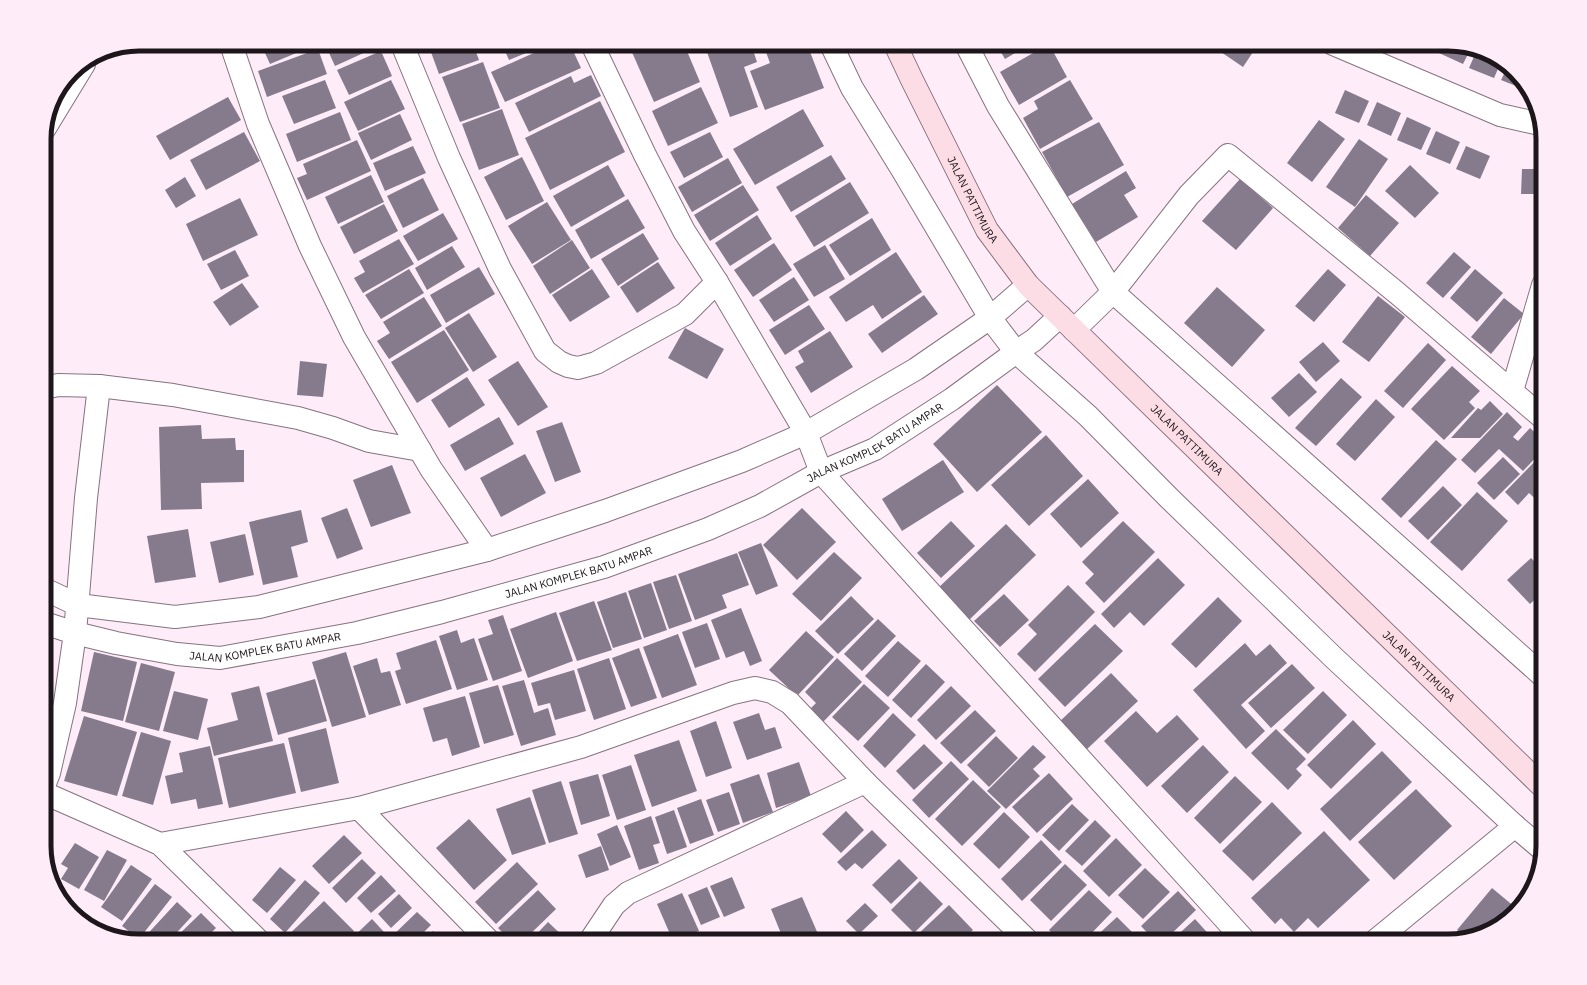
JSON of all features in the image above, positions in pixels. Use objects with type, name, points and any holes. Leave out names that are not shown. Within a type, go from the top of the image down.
[{"type":"street","points":[[233,51],[258,124],[310,246],[354,337],[431,469],[488,550]]},
{"type":"street","points":[[405,51],[449,158],[500,269],[545,351],[559,362],[578,368],[596,363],[686,314],[717,282]]},
{"type":"street","points":[[595,51],[638,142],[684,231],[717,282],[806,433],[822,472],[1239,934]]},
{"type":"street","points":[[834,51],[852,88],[990,318],[1016,352],[1088,416],[1169,498],[1334,658],[1536,844]]},
{"type":"street","name":"JALAN PATTIMURA","points":[[898,51],[987,230],[1028,285],[1536,780]]},
{"type":"street","points":[[970,51],[998,106],[1113,292],[1536,670]]},
{"type":"street","points":[[1349,51],[1500,115],[1534,123]]},
{"type":"street","points":[[57,108],[75,79]]},
{"type":"street","name":"JALAN KOMPLEK BATU AMPAR","points":[[51,625],[116,643],[177,654],[220,658],[357,633],[442,612],[604,567],[708,529],[760,506],[822,472],[876,449],[952,399],[1034,340],[1067,323],[1113,292],[1189,195],[1228,155],[1397,293],[1512,391]]},
{"type":"street","points":[[51,592],[78,605],[175,618],[260,607],[488,550],[605,511],[727,467],[806,433],[916,369],[990,318],[1028,285]]},
{"type":"street","points":[[1536,309],[1512,391],[1536,412]]},
{"type":"street","points":[[51,386],[58,385],[100,386],[173,395],[298,418],[333,428],[369,441],[420,450]]},
{"type":"street","points":[[51,764],[65,703],[75,633],[86,498],[100,386]]},
{"type":"street","points":[[160,844],[359,808],[581,748],[733,693],[755,688],[772,692],[790,703],[865,782],[1021,934]]},
{"type":"street","points":[[595,934],[614,905],[628,893],[865,782]]},
{"type":"street","points":[[51,796],[160,844],[252,934]]},
{"type":"street","points":[[359,808],[482,934]]},
{"type":"street","points":[[1383,934],[1515,826]]},
{"type":"building","points":[[264,51],[301,51],[270,64]]},
{"type":"building","points":[[313,51],[319,51],[327,74],[267,97],[258,71]]},
{"type":"building","points":[[328,51],[368,51],[335,66]]},
{"type":"building","points":[[381,51],[392,76],[349,95],[337,70]]},
{"type":"building","points":[[431,51],[476,51],[479,60],[439,74]]},
{"type":"building","points":[[505,51],[531,51],[509,60]]},
{"type":"building","points":[[538,51],[573,51],[581,68],[505,102],[491,72]]},
{"type":"building","points":[[631,51],[687,51],[700,82],[654,102]]},
{"type":"building","points":[[753,51],[757,62],[744,67],[758,107],[730,117],[707,52]]},
{"type":"building","points":[[766,51],[810,51],[824,88],[765,110],[750,71],[770,63]]},
{"type":"building","points":[[1000,51],[1018,51],[1005,59]]},
{"type":"building","points":[[1037,51],[1053,51],[1067,77],[1019,105],[1000,72]]},
{"type":"building","points":[[1222,51],[1254,51],[1243,67],[1221,52]]},
{"type":"building","points":[[1440,51],[1448,51],[1468,54],[1463,64],[1439,53]]},
{"type":"building","points":[[1475,55],[1499,67],[1494,78],[1469,68]]},
{"type":"building","points":[[483,62],[500,108],[460,122],[442,77]]},
{"type":"building","points":[[1505,72],[1519,87],[1501,80]]},
{"type":"building","points":[[591,75],[601,96],[529,132],[515,103],[571,76],[574,83]]},
{"type":"building","points":[[325,80],[336,108],[294,124],[282,96]]},
{"type":"building","points":[[391,80],[405,109],[358,131],[344,102]]},
{"type":"building","points":[[1070,80],[1093,119],[1040,149],[1023,118],[1038,109],[1034,101]]},
{"type":"building","points":[[701,87],[718,123],[668,146],[652,111]]},
{"type":"building","points":[[1345,90],[1369,101],[1359,123],[1335,113]]},
{"type":"building","points":[[228,97],[241,120],[170,160],[156,136]]},
{"type":"building","points":[[600,101],[625,152],[550,190],[525,138]]},
{"type":"building","points":[[1377,102],[1401,113],[1391,136],[1367,125]]},
{"type":"building","points":[[502,109],[519,155],[479,170],[462,124]]},
{"type":"building","points":[[803,109],[824,146],[755,185],[733,149]]},
{"type":"building","points":[[340,112],[351,140],[297,162],[286,134]]},
{"type":"building","points":[[400,114],[412,140],[371,160],[358,133]]},
{"type":"building","points":[[1407,117],[1431,128],[1421,150],[1397,140]]},
{"type":"building","points":[[1319,120],[1345,139],[1312,182],[1287,163]]},
{"type":"building","points":[[1099,122],[1124,165],[1067,197],[1042,152]]},
{"type":"building","points":[[1436,131],[1460,142],[1450,164],[1426,154]]},
{"type":"building","points":[[244,132],[260,161],[206,190],[190,160]]},
{"type":"building","points":[[710,132],[723,157],[684,178],[670,152]]},
{"type":"building","points":[[1359,139],[1388,159],[1355,207],[1326,187]]},
{"type":"building","points":[[357,140],[371,171],[307,200],[297,178],[307,174],[303,164]]},
{"type":"building","points":[[413,146],[426,173],[385,191],[373,163]]},
{"type":"building","points":[[1466,146],[1490,156],[1480,179],[1456,169]]},
{"type":"building","points":[[831,155],[846,179],[791,212],[776,187]]},
{"type":"building","points":[[522,157],[544,201],[506,220],[484,177]]},
{"type":"building","points":[[728,158],[742,183],[692,212],[678,187]]},
{"type":"building","points":[[608,165],[625,196],[571,227],[553,196]]},
{"type":"building","points":[[1410,165],[1439,193],[1415,218],[1385,191]]},
{"type":"building","points":[[1522,169],[1536,169],[1536,194],[1521,194]]},
{"type":"building","points":[[1126,171],[1136,188],[1124,195],[1138,217],[1096,242],[1072,204]]},
{"type":"building","points":[[371,175],[384,202],[338,224],[325,197]]},
{"type":"building","points":[[185,177],[196,196],[176,208],[165,190]]},
{"type":"building","points":[[423,178],[439,210],[403,228],[387,196]]},
{"type":"building","points":[[1240,179],[1273,208],[1236,250],[1202,221]]},
{"type":"building","points":[[850,182],[869,213],[814,247],[795,216]]},
{"type":"building","points":[[743,185],[759,210],[710,241],[694,215]]},
{"type":"building","points":[[1366,195],[1399,223],[1370,256],[1338,228]]},
{"type":"building","points":[[240,198],[258,235],[203,261],[186,224]]},
{"type":"building","points":[[628,199],[645,228],[591,259],[575,230]]},
{"type":"building","points":[[547,202],[571,240],[532,264],[508,226]]},
{"type":"building","points":[[384,204],[398,231],[354,254],[340,227]]},
{"type":"building","points":[[443,213],[458,239],[418,261],[403,236]]},
{"type":"building","points":[[757,215],[772,239],[730,266],[715,243]]},
{"type":"building","points":[[872,218],[891,250],[850,276],[829,245]]},
{"type":"building","points":[[643,233],[659,259],[618,286],[601,259]]},
{"type":"building","points":[[399,239],[414,264],[363,293],[354,278],[365,272],[359,261]]},
{"type":"building","points":[[572,240],[590,268],[550,294],[533,266]]},
{"type":"building","points":[[774,243],[792,270],[753,297],[734,270]]},
{"type":"building","points":[[825,245],[845,279],[814,297],[793,264]]},
{"type":"building","points":[[452,246],[465,267],[427,290],[415,268]]},
{"type":"building","points":[[235,250],[249,276],[221,290],[207,264]]},
{"type":"building","points":[[896,252],[922,292],[882,319],[873,305],[846,322],[829,297]]},
{"type":"building","points":[[1454,252],[1471,267],[1443,298],[1426,283]]},
{"type":"building","points":[[658,262],[675,288],[637,313],[620,287]]},
{"type":"building","points":[[479,267],[495,294],[446,323],[430,295]]},
{"type":"building","points":[[409,269],[424,293],[381,319],[365,295]]},
{"type":"building","points":[[592,269],[610,297],[570,322],[552,295]]},
{"type":"building","points":[[1328,269],[1346,285],[1314,322],[1295,306]]},
{"type":"building","points":[[1475,269],[1503,293],[1477,322],[1450,298]]},
{"type":"building","points":[[794,277],[809,300],[774,322],[759,300]]},
{"type":"building","points":[[242,283],[259,307],[230,326],[213,302]]},
{"type":"building","points":[[1217,287],[1265,330],[1232,367],[1184,323]]},
{"type":"building","points":[[924,295],[938,314],[882,353],[868,334]]},
{"type":"building","points":[[1378,296],[1405,317],[1369,362],[1342,342]]},
{"type":"building","points":[[424,297],[442,326],[389,359],[377,341],[390,333],[383,322]]},
{"type":"building","points":[[1504,298],[1524,314],[1491,354],[1471,337]]},
{"type":"building","points":[[809,305],[825,329],[785,355],[769,330]]},
{"type":"building","points":[[469,313],[497,357],[473,372],[445,328]]},
{"type":"building","points":[[685,328],[724,349],[707,379],[668,358]]},
{"type":"building","points":[[444,330],[469,370],[417,403],[391,362]]},
{"type":"building","points":[[830,331],[853,367],[811,393],[795,367],[804,362],[798,351]]},
{"type":"building","points":[[1323,342],[1340,361],[1316,382],[1299,362]]},
{"type":"building","points":[[1428,343],[1446,360],[1403,408],[1384,391]]},
{"type":"building","points":[[300,361],[327,364],[323,397],[297,395]]},
{"type":"building","points":[[518,361],[548,407],[518,426],[488,380]]},
{"type":"building","points":[[1452,366],[1480,391],[1469,402],[1475,408],[1444,440],[1411,409]]},
{"type":"building","points":[[1299,373],[1317,392],[1289,417],[1271,398]]},
{"type":"building","points":[[467,377],[485,405],[449,428],[431,400]]},
{"type":"building","points":[[1341,378],[1362,397],[1316,446],[1295,428]]},
{"type":"building","points":[[997,385],[1042,432],[977,492],[933,444]]},
{"type":"building","points":[[1376,399],[1395,417],[1355,461],[1336,444]]},
{"type":"building","points":[[1490,401],[1503,414],[1480,438],[1451,438],[1478,408],[1481,410]]},
{"type":"building","points":[[1507,412],[1522,427],[1513,437],[1518,441],[1530,428],[1536,434],[1536,457],[1523,471],[1499,449],[1475,473],[1461,460]]},
{"type":"building","points":[[499,417],[514,444],[465,471],[450,445]]},
{"type":"building","points":[[562,422],[581,472],[555,482],[536,431]]},
{"type":"building","points":[[201,425],[202,439],[235,438],[236,450],[244,450],[244,482],[201,483],[202,509],[161,510],[159,427]]},
{"type":"building","points":[[1046,435],[1083,476],[1029,526],[991,485]]},
{"type":"building","points":[[1436,440],[1457,459],[1401,518],[1381,499]]},
{"type":"building","points":[[525,454],[546,493],[501,517],[480,478]]},
{"type":"building","points":[[1503,457],[1520,474],[1494,500],[1477,483]]},
{"type":"building","points":[[943,460],[964,492],[902,531],[882,499]]},
{"type":"building","points":[[1536,460],[1536,500],[1529,493],[1518,505],[1505,492]]},
{"type":"building","points":[[392,465],[411,513],[371,527],[353,480]]},
{"type":"building","points":[[1088,479],[1119,513],[1081,548],[1050,514]]},
{"type":"building","points":[[1443,486],[1462,505],[1428,540],[1408,521]]},
{"type":"building","points":[[1477,492],[1508,521],[1462,571],[1430,542]]},
{"type":"building","points":[[347,508],[363,549],[337,559],[321,518]]},
{"type":"building","points":[[802,508],[836,542],[797,580],[763,545]]},
{"type":"building","points":[[301,510],[308,542],[291,547],[298,577],[263,585],[249,522]]},
{"type":"building","points":[[951,521],[975,546],[941,578],[917,553]]},
{"type":"building","points":[[1123,521],[1155,552],[1104,603],[1085,583],[1094,574],[1082,562]]},
{"type":"building","points":[[1006,524],[1036,555],[968,621],[937,589]]},
{"type":"building","points":[[188,529],[196,577],[155,583],[147,536]]},
{"type":"building","points":[[245,534],[254,575],[219,583],[210,542]]},
{"type":"building","points":[[761,543],[778,586],[756,595],[738,552]]},
{"type":"building","points":[[834,552],[862,578],[821,621],[792,594]]},
{"type":"building","points":[[737,553],[749,585],[722,595],[727,608],[695,620],[678,574]]},
{"type":"building","points":[[1158,558],[1185,585],[1144,626],[1130,612],[1114,628],[1101,614]]},
{"type":"building","points":[[1531,558],[1536,563],[1536,598],[1530,604],[1507,580]]},
{"type":"building","points":[[676,575],[692,621],[669,629],[653,582]]},
{"type":"building","points":[[651,583],[667,630],[644,638],[628,591]]},
{"type":"building","points":[[1068,585],[1095,612],[1035,672],[1017,654],[1037,634],[1028,625]]},
{"type":"building","points":[[626,592],[642,639],[613,648],[597,602]]},
{"type":"building","points":[[1004,594],[1029,620],[1000,647],[974,621]]},
{"type":"building","points":[[851,596],[874,619],[838,654],[815,631]]},
{"type":"building","points":[[1218,597],[1242,621],[1196,668],[1171,644]]},
{"type":"building","points":[[594,601],[612,650],[577,661],[559,613]]},
{"type":"building","points":[[741,608],[762,661],[750,666],[744,651],[726,658],[711,620]]},
{"type":"building","points":[[556,612],[573,661],[528,678],[510,629]]},
{"type":"building","points":[[503,615],[522,671],[493,681],[478,639],[493,634],[488,620]]},
{"type":"building","points":[[878,619],[896,636],[862,671],[844,654]]},
{"type":"building","points":[[707,623],[720,659],[695,668],[682,632]]},
{"type":"building","points":[[1095,624],[1123,651],[1065,707],[1038,679]]},
{"type":"building","points":[[457,630],[461,643],[474,638],[488,680],[457,690],[439,636]]},
{"type":"building","points":[[806,631],[834,657],[797,696],[769,670]]},
{"type":"building","points":[[678,634],[697,685],[662,698],[643,647]]},
{"type":"building","points":[[436,640],[452,689],[406,704],[395,671],[401,669],[396,653]]},
{"type":"building","points":[[898,641],[921,661],[888,697],[865,676]]},
{"type":"building","points":[[1245,643],[1256,656],[1270,644],[1287,663],[1241,705],[1265,731],[1246,749],[1193,690]]},
{"type":"building","points":[[639,648],[657,698],[631,707],[612,658]]},
{"type":"building","points":[[94,652],[137,662],[123,721],[81,711]]},
{"type":"building","points":[[346,652],[366,717],[332,727],[312,662]]},
{"type":"building","points":[[377,658],[381,673],[390,671],[401,705],[369,715],[353,666]]},
{"type":"building","points":[[609,658],[626,709],[594,720],[577,669]]},
{"type":"building","points":[[837,658],[862,682],[823,722],[810,709],[816,703],[805,692]]},
{"type":"building","points":[[141,663],[175,672],[159,731],[125,722]]},
{"type":"building","points":[[926,664],[945,682],[911,718],[892,700]]},
{"type":"building","points":[[1292,664],[1315,688],[1271,728],[1248,703]]},
{"type":"building","points":[[574,670],[586,711],[555,720],[550,703],[538,706],[531,683]]},
{"type":"building","points":[[1111,673],[1138,701],[1085,751],[1058,723]]},
{"type":"building","points":[[315,679],[327,721],[278,735],[266,693]]},
{"type":"building","points":[[524,680],[534,713],[548,708],[556,735],[521,746],[502,686]]},
{"type":"building","points":[[864,684],[890,708],[858,741],[832,717]]},
{"type":"building","points":[[498,685],[514,735],[484,744],[469,693]]},
{"type":"building","points":[[259,686],[273,741],[214,756],[207,728],[238,720],[231,693]]},
{"type":"building","points":[[951,686],[971,706],[936,740],[917,720]]},
{"type":"building","points":[[174,691],[208,699],[198,740],[163,731]]},
{"type":"building","points":[[1323,691],[1347,715],[1308,754],[1283,730]]},
{"type":"building","points":[[465,696],[480,747],[452,756],[447,738],[433,742],[423,708]]},
{"type":"building","points":[[975,710],[996,731],[961,764],[940,743]]},
{"type":"building","points":[[1136,711],[1157,733],[1177,715],[1199,739],[1147,787],[1104,741]]},
{"type":"building","points":[[759,713],[765,730],[775,727],[782,748],[747,760],[733,722]]},
{"type":"building","points":[[893,713],[916,735],[885,768],[863,746]]},
{"type":"building","points":[[84,716],[137,732],[117,796],[64,781]]},
{"type":"building","points":[[1353,720],[1376,744],[1331,789],[1307,765]]},
{"type":"building","points":[[716,721],[732,768],[706,777],[690,731]]},
{"type":"building","points":[[326,728],[339,783],[301,792],[288,738]]},
{"type":"building","points":[[1276,729],[1306,759],[1296,769],[1302,775],[1288,790],[1251,753]]},
{"type":"building","points":[[141,732],[171,741],[153,805],[122,796]]},
{"type":"building","points":[[996,736],[1018,758],[989,787],[967,765]]},
{"type":"building","points":[[679,740],[697,791],[652,807],[634,755]]},
{"type":"building","points":[[284,743],[296,793],[229,808],[218,758]]},
{"type":"building","points":[[924,744],[943,763],[914,790],[896,771]]},
{"type":"building","points":[[1033,745],[1046,757],[1033,769],[1040,776],[1006,809],[987,791]]},
{"type":"building","points":[[1203,745],[1229,772],[1187,813],[1161,786]]},
{"type":"building","points":[[210,746],[223,804],[198,809],[196,799],[171,804],[165,776],[183,772],[179,753]]},
{"type":"building","points":[[1382,751],[1412,782],[1350,841],[1320,809]]},
{"type":"building","points":[[951,761],[969,779],[929,818],[912,800]]},
{"type":"building","points":[[799,762],[811,796],[776,808],[767,773]]},
{"type":"building","points":[[631,765],[646,810],[617,820],[602,775]]},
{"type":"building","points":[[1049,773],[1073,799],[1037,833],[1012,807]]},
{"type":"building","points":[[598,774],[610,816],[581,825],[569,782]]},
{"type":"building","points":[[759,774],[773,812],[743,823],[730,784]]},
{"type":"building","points":[[1235,776],[1262,802],[1220,844],[1194,818]]},
{"type":"building","points":[[973,780],[1001,807],[962,846],[935,819]]},
{"type":"building","points":[[561,781],[578,834],[549,843],[532,790]]},
{"type":"building","points":[[1416,789],[1452,826],[1394,880],[1358,842]]},
{"type":"building","points":[[729,792],[740,824],[718,832],[706,800]]},
{"type":"building","points":[[530,797],[546,844],[512,855],[496,809]]},
{"type":"building","points":[[701,799],[714,835],[690,844],[677,808]]},
{"type":"building","points":[[1272,802],[1302,833],[1253,881],[1222,851]]},
{"type":"building","points":[[1072,804],[1089,820],[1059,851],[1042,835]]},
{"type":"building","points":[[674,810],[687,847],[667,854],[655,817]]},
{"type":"building","points":[[846,811],[864,830],[841,853],[822,834]]},
{"type":"building","points":[[1004,812],[1030,837],[999,869],[973,844]]},
{"type":"building","points":[[651,816],[660,843],[653,845],[659,863],[639,870],[624,826]]},
{"type":"building","points":[[469,819],[507,860],[474,890],[436,848]]},
{"type":"building","points":[[1095,820],[1111,836],[1082,866],[1065,851]]},
{"type":"building","points":[[617,825],[631,857],[610,866],[597,834]]},
{"type":"building","points":[[872,830],[887,845],[862,869],[855,863],[846,871],[837,862]]},
{"type":"building","points":[[1324,831],[1370,880],[1318,928],[1308,918],[1294,932],[1281,918],[1275,924],[1251,898]]},
{"type":"building","points":[[344,835],[362,853],[329,884],[312,866]]},
{"type":"building","points":[[1116,838],[1142,865],[1109,897],[1083,871]]},
{"type":"building","points":[[1041,840],[1062,862],[1022,901],[1001,879]]},
{"type":"building","points":[[75,843],[99,857],[79,889],[61,879],[68,868],[61,864]]},
{"type":"building","points":[[601,846],[609,870],[586,878],[578,855]]},
{"type":"building","points":[[107,850],[127,860],[104,901],[84,890]]},
{"type":"building","points":[[362,859],[376,873],[346,903],[332,888]]},
{"type":"building","points":[[899,859],[918,878],[891,904],[872,885]]},
{"type":"building","points":[[517,862],[538,884],[496,924],[475,902]]},
{"type":"building","points":[[1065,864],[1087,885],[1051,921],[1030,900]]},
{"type":"building","points":[[131,865],[152,879],[122,921],[101,907]]},
{"type":"building","points":[[280,867],[296,880],[267,913],[252,900]]},
{"type":"building","points":[[1145,868],[1170,892],[1143,919],[1118,895]]},
{"type":"building","points":[[381,875],[396,891],[371,913],[357,898]]},
{"type":"building","points":[[732,877],[745,908],[724,917],[710,886]]},
{"type":"building","points":[[305,880],[320,893],[285,933],[270,919]]},
{"type":"building","points":[[920,881],[943,904],[914,933],[891,910]]},
{"type":"building","points":[[155,884],[172,897],[143,934],[132,933],[122,926]]},
{"type":"building","points":[[707,887],[720,917],[701,925],[688,895]]},
{"type":"building","points":[[1492,888],[1513,905],[1501,916],[1481,927],[1461,933],[1457,930]]},
{"type":"building","points":[[538,890],[556,909],[530,934],[504,934],[498,928]]},
{"type":"building","points":[[1089,890],[1112,912],[1091,934],[1053,934],[1049,930]]},
{"type":"building","points":[[1178,891],[1196,910],[1171,934],[1148,934],[1141,926]]},
{"type":"building","points":[[682,893],[699,931],[691,934],[670,934],[657,904]]},
{"type":"building","points":[[399,894],[412,908],[391,928],[378,914]]},
{"type":"building","points":[[802,897],[818,934],[781,934],[771,909]]},
{"type":"building","points":[[324,901],[354,931],[351,934],[289,934]]},
{"type":"building","points":[[177,902],[192,916],[175,934],[147,934]]},
{"type":"building","points":[[865,903],[878,916],[859,934],[846,921]]},
{"type":"building","points":[[949,905],[973,930],[969,934],[918,934]]},
{"type":"building","points":[[417,912],[431,925],[422,934],[394,934]]},
{"type":"building","points":[[201,913],[216,928],[210,934],[179,934]]},
{"type":"building","points":[[1117,917],[1134,934],[1099,934]]},
{"type":"building","points":[[372,919],[384,932],[382,934],[356,934]]},
{"type":"building","points":[[1195,919],[1209,934],[1179,934]]},
{"type":"building","points":[[548,922],[561,934],[537,934]]}]
